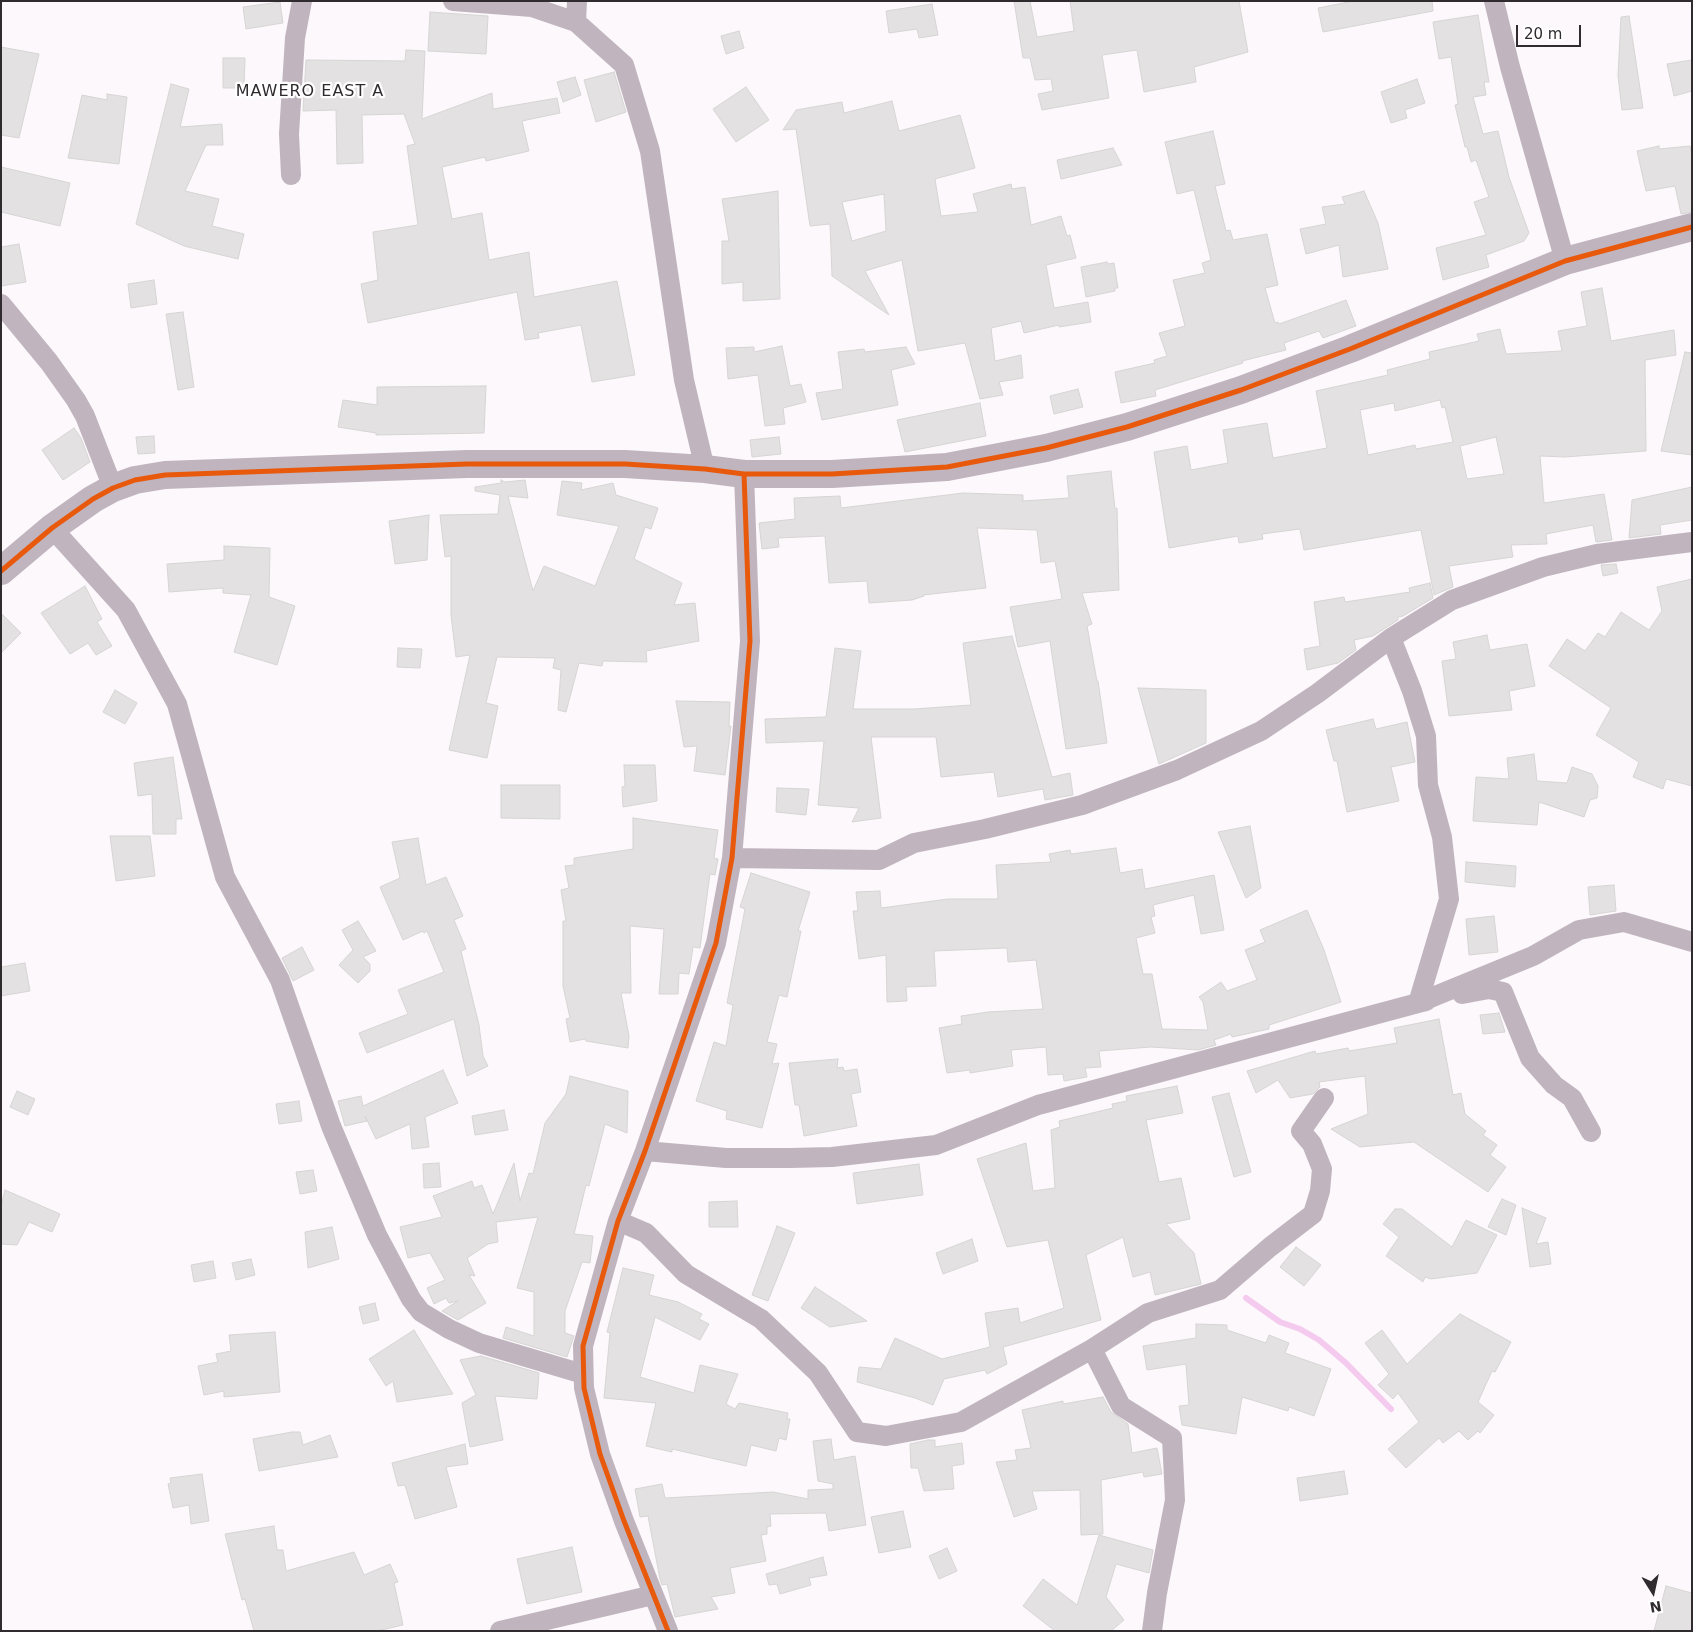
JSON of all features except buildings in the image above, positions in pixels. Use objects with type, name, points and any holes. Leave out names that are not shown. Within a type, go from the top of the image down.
[{"type":"street","points":[[291,176],[289,134],[295,38],[302,1]]},
{"type":"street","points":[[453,1],[532,7],[576,22],[624,65],[650,151],[684,380],[705,468]]},
{"type":"street","points":[[576,22],[577,1]]},
{"type":"street","points":[[1494,1],[1510,67],[1565,261]]},
{"type":"street","points":[[1,572],[52,528],[93,499],[113,488],[135,480],[165,475],[467,464],[624,464],[705,468],[744,474],[832,474],[947,467],[1046,448],[1127,427],[1241,390],[1350,349],[1565,261],[1692,227]]},
{"type":"street","points":[[1,304],[49,362],[76,400],[85,416],[113,488]]},
{"type":"street","points":[[668,1631],[600,1454],[582,1374],[584,1346],[618,1222],[645,1151],[716,943],[732,858],[750,641],[744,474]]},
{"type":"street","points":[[52,528],[126,610],[177,704],[225,877],[269,955],[280,980],[331,1126],[377,1234],[411,1298],[421,1312],[449,1329],[479,1343],[582,1374]]},
{"type":"street","points":[[732,858],[879,860],[914,843],[985,830],[1082,805],[1177,770],[1261,731],[1318,694],[1391,638],[1452,600],[1544,567],[1597,554],[1692,542]]},
{"type":"street","points":[[1391,638],[1412,691],[1426,736],[1428,785],[1442,837],[1449,899],[1418,1003]]},
{"type":"street","points":[[1418,1003],[1533,956],[1579,930],[1624,922],[1692,942]]},
{"type":"street","points":[[645,1151],[726,1158],[791,1158],[832,1157],[936,1145],[1038,1106],[1418,1003],[1489,989],[1503,992],[1530,1058],[1554,1085],[1572,1098],[1591,1132]]},
{"type":"street","points":[[618,1222],[646,1233],[686,1274],[761,1319],[818,1373],[857,1432],[886,1436],[961,1422],[1092,1349],[1148,1313],[1220,1290],[1270,1246],[1313,1214],[1320,1191],[1322,1170],[1312,1144],[1302,1131],[1324,1098]]},
{"type":"street","points":[[1092,1349],[1121,1406],[1172,1438],[1175,1500],[1157,1593],[1152,1631]]},
{"type":"street","points":[[500,1631],[653,1595]]},
{"type":"waterway","points":[[1246,1298],[1280,1322],[1300,1329],[1319,1340],[1346,1363],[1391,1409]]},
{"type":"cycle path","points":[[1,571],[52,528],[93,499],[113,488],[135,480],[165,475],[467,464],[625,464],[705,469],[744,474],[832,474],[947,467],[1046,448],[1127,427],[1241,390],[1350,349],[1565,261],[1692,227]]},
{"type":"cycle path","points":[[668,1631],[624,1521],[600,1454],[584,1388],[583,1346],[618,1221],[645,1151],[716,943],[732,858],[750,641],[744,474]]},
{"type":"district","name":"MAWERO EAST A","points":[[310,92]]}]
